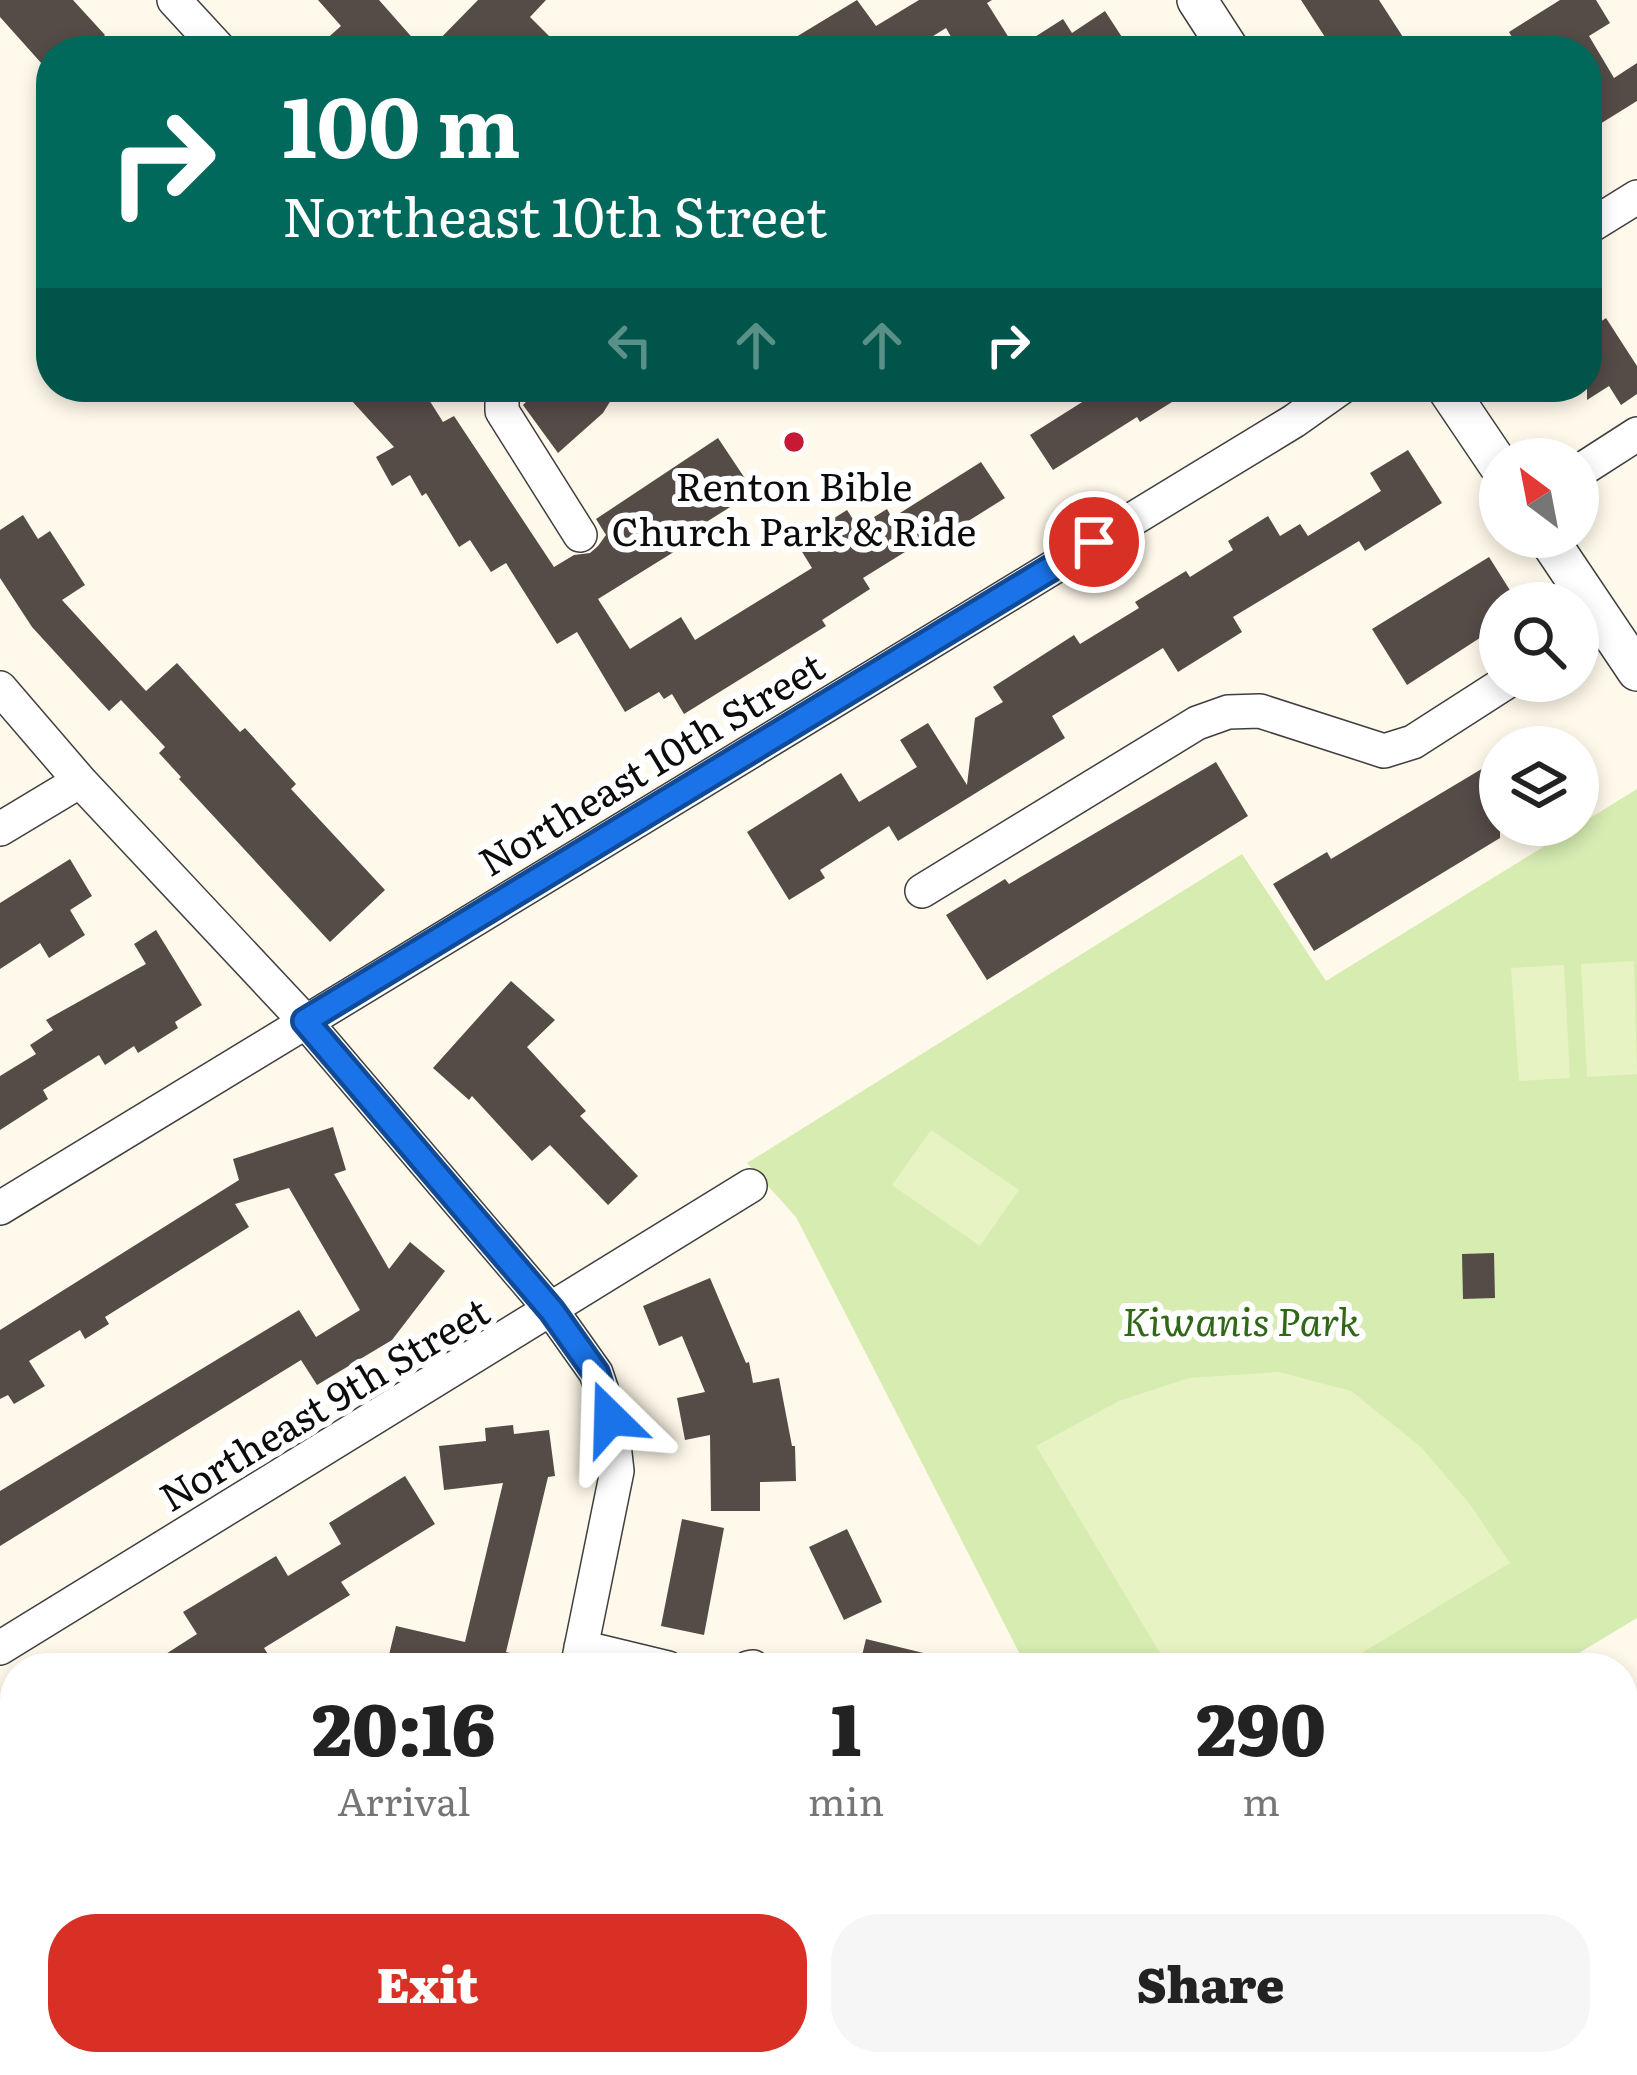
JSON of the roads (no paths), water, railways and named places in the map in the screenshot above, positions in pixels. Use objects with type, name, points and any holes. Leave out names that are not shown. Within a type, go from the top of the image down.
[{"type":"street","points":[[173,0],[207,36]]},
{"type":"street","points":[[1197,0],[1220,36]]},
{"type":"street","points":[[1602,219],[1637,197]]},
{"type":"street","points":[[502,402],[502,411],[580,535]]},
{"type":"street","name":"Northeast 10th Street","points":[[0,1208],[1321,402]]},
{"type":"street","points":[[1456,402],[1481,438]]},
{"type":"street","points":[[1599,458],[1637,434]]},
{"type":"street","points":[[1599,635],[1637,671]]},
{"type":"street","points":[[0,688],[80,781],[305,1021],[552,1311],[596,1373],[610,1418],[617,1471],[580,1653]]},
{"type":"street","points":[[922,892],[1197,723],[1228,712],[1260,711],[1384,751],[1413,742],[1479,700]]},
{"type":"street","points":[[0,829],[80,781]]},
{"type":"street","name":"Northeast 9th Street","points":[[0,1648],[750,1186]]},
{"type":"place","name":"Renton Bible Church Park & Ride","points":[[794,442]]},
{"type":"park label","name":"Kiwanis Park","points":[[1241,1319]]}]
